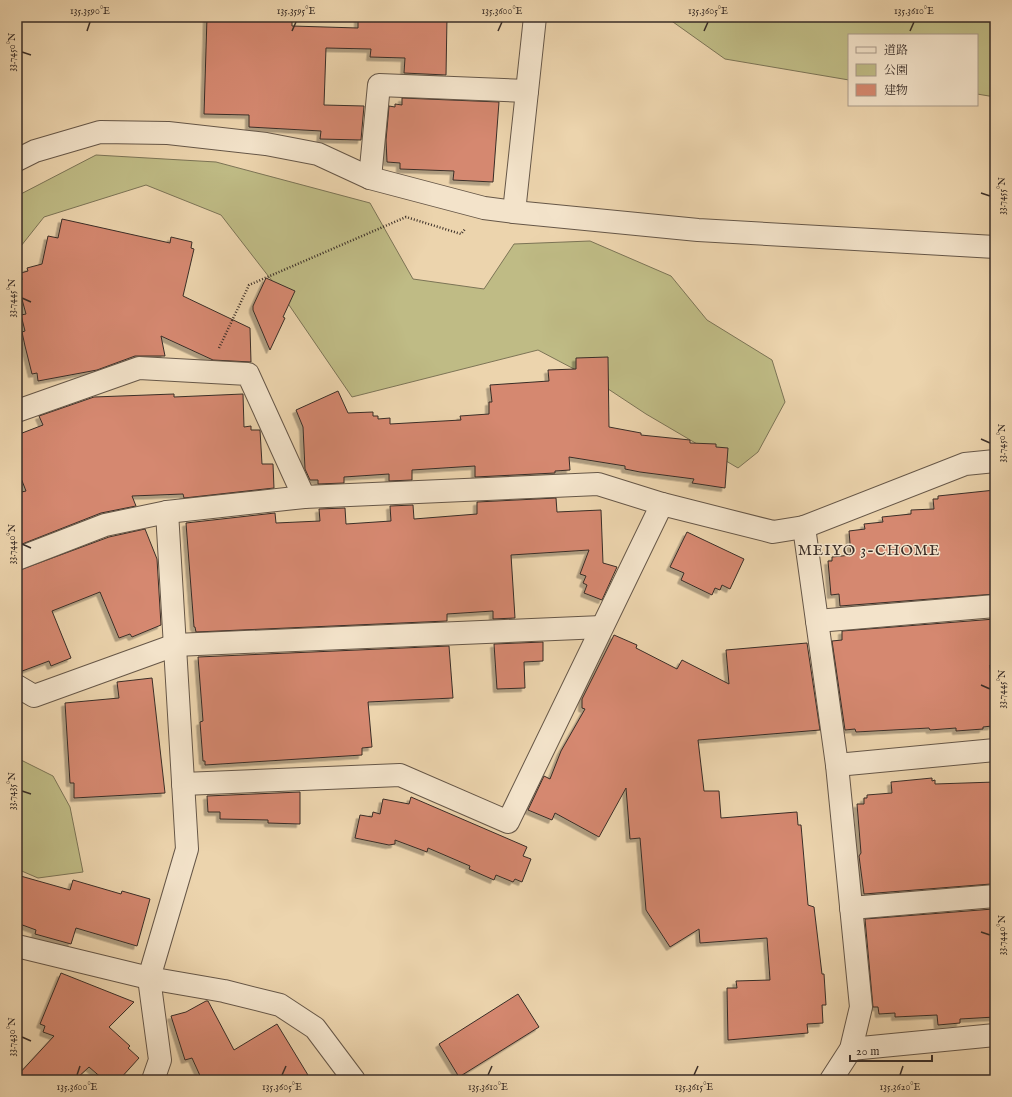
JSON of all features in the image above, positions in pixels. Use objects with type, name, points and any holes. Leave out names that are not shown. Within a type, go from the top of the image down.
[{"type":"street","points":[[514,212],[536,17]]},
{"type":"street","points":[[370,178],[379,85],[528,91]]},
{"type":"street","points":[[17,160],[35,152],[100,132],[168,132],[266,144],[318,154],[370,178],[484,208],[698,230],[995,247]]},
{"type":"street","points":[[17,411],[139,368],[248,374],[304,497]]},
{"type":"street","points":[[17,559],[105,525],[167,512],[304,497],[598,484],[662,504],[773,532],[804,527],[965,464],[995,461]]},
{"type":"street","points":[[183,784],[400,775],[508,822],[662,504]]},
{"type":"street","points":[[153,1080],[160,1060],[149,978],[187,849],[167,512]]},
{"type":"street","points":[[804,527],[837,765],[861,1007],[850,1049],[831,1080]]},
{"type":"street","points":[[817,620],[995,606]]},
{"type":"street","points":[[17,686],[34,696],[175,645],[602,627]]},
{"type":"street","points":[[837,765],[995,750]]},
{"type":"street","points":[[851,908],[995,896]]},
{"type":"street","points":[[17,946],[149,978],[224,991],[280,1005],[315,1028],[354,1080]]},
{"type":"street","points":[[850,1049],[995,1034]]},
{"type":"path","points":[[208,372],[249,285],[406,217],[461,234],[484,208]]},
{"type":"green space","points":[[666,17],[995,17],[995,97],[978,94],[978,34],[848,34],[848,80],[725,59]]},
{"type":"green space","points":[[96,155],[216,162],[370,203],[413,279],[484,289],[514,244],[590,241],[671,276],[707,320],[772,360],[785,402],[758,452],[738,468],[646,414],[593,379],[538,350],[352,397],[276,286],[221,215],[146,185],[44,217],[17,251],[17,196]]},
{"type":"green space","points":[[17,758],[53,776],[70,807],[83,872],[38,878],[17,869]]},
{"type":"building","points":[[207,17],[292,17],[292,26],[358,28],[358,18],[447,17],[446,75],[404,73],[405,58],[370,57],[371,49],[326,48],[324,105],[364,106],[361,140],[320,139],[321,131],[249,127],[249,115],[204,114]]},
{"type":"building","points":[[402,98],[499,102],[493,182],[453,180],[454,171],[400,169],[400,163],[387,162],[386,140],[389,106],[395,107],[395,104],[402,105]]},
{"type":"building","points":[[62,219],[170,243],[171,237],[192,242],[191,248],[194,249],[183,296],[250,328],[251,362],[213,360],[161,336],[165,356],[135,356],[97,370],[38,381],[37,373],[32,374],[22,332],[25,331],[21,315],[26,314],[17,281],[22,280],[21,273],[28,271],[27,268],[42,264],[48,236],[58,238]]},
{"type":"building","points":[[266,278],[295,291],[283,317],[285,318],[270,350],[253,310],[253,306]]},
{"type":"building","points":[[608,357],[609,427],[641,433],[641,435],[690,440],[690,443],[716,444],[716,447],[728,448],[725,488],[692,483],[694,479],[640,472],[625,469],[625,466],[569,457],[570,470],[555,471],[555,473],[475,477],[475,466],[412,470],[412,480],[389,481],[389,474],[344,477],[344,483],[318,484],[318,480],[310,480],[305,469],[303,427],[296,410],[338,391],[348,413],[373,412],[373,416],[378,416],[378,419],[390,418],[390,424],[461,420],[460,416],[489,414],[489,402],[492,402],[490,385],[549,381],[548,370],[576,369],[576,358]]},
{"type":"building","points":[[174,394],[174,397],[243,394],[244,427],[251,426],[251,430],[260,430],[262,464],[273,464],[274,488],[184,498],[183,494],[132,496],[136,506],[101,513],[17,546],[17,493],[26,491],[17,468],[17,435],[43,425],[39,416],[94,397]]},
{"type":"building","points":[[995,490],[995,594],[840,606],[839,594],[831,595],[828,561],[832,561],[832,557],[851,555],[849,531],[865,529],[864,524],[883,522],[882,517],[911,514],[911,510],[934,509],[933,499],[938,499],[938,496]]},
{"type":"building","points":[[556,498],[557,512],[601,510],[603,563],[617,567],[602,600],[584,593],[587,585],[583,583],[586,576],[580,574],[589,550],[511,555],[515,618],[493,619],[493,611],[447,614],[447,621],[196,632],[194,627],[186,523],[275,513],[276,523],[320,521],[319,509],[345,508],[346,524],[391,521],[390,506],[413,505],[414,519],[477,514],[477,502]]},
{"type":"building","points":[[145,529],[157,559],[161,625],[132,637],[130,634],[119,638],[100,592],[52,611],[71,658],[51,666],[49,661],[17,673],[17,571],[109,537]]},
{"type":"building","points":[[687,532],[744,559],[730,589],[722,585],[720,590],[715,588],[712,595],[681,580],[684,573],[670,567]]},
{"type":"building","points":[[995,619],[995,664],[990,665],[994,724],[992,724],[992,726],[983,727],[983,729],[956,731],[956,728],[856,732],[855,729],[845,730],[832,641],[842,640],[842,631]]},
{"type":"building","points":[[614,635],[637,645],[636,648],[677,669],[682,660],[729,684],[726,650],[807,643],[820,730],[698,740],[704,791],[719,791],[721,818],[797,812],[798,825],[801,825],[808,905],[814,907],[822,974],[824,974],[826,1005],[822,1005],[823,1023],[807,1024],[808,1033],[728,1040],[727,988],[737,988],[736,981],[770,980],[767,938],[700,943],[699,929],[670,947],[646,910],[640,838],[630,839],[626,788],[599,837],[555,813],[552,820],[528,810],[544,776],[550,779],[561,751],[585,709],[582,708],[582,699]]},
{"type":"building","points":[[543,642],[543,661],[524,662],[525,688],[497,689],[494,644]]},
{"type":"building","points":[[449,646],[453,698],[368,702],[372,747],[362,748],[362,755],[205,765],[205,761],[203,761],[200,722],[203,721],[198,657]]},
{"type":"building","points":[[152,678],[165,793],[74,798],[74,783],[70,783],[65,703],[119,698],[117,682]]},
{"type":"building","points":[[932,778],[932,781],[935,780],[935,784],[995,782],[995,878],[991,878],[991,884],[864,894],[859,856],[861,853],[857,804],[864,804],[864,798],[867,798],[867,795],[892,793],[891,782]]},
{"type":"building","points":[[300,792],[300,824],[268,823],[268,820],[220,819],[220,812],[208,812],[207,796]]},
{"type":"building","points":[[411,797],[527,847],[523,856],[531,859],[522,882],[515,879],[513,882],[496,875],[494,880],[469,869],[470,866],[428,848],[427,852],[395,840],[395,844],[389,845],[355,838],[360,815],[372,817],[373,812],[380,814],[383,799],[409,804]]},
{"type":"building","points":[[17,875],[70,890],[73,880],[121,894],[122,891],[150,899],[137,946],[76,928],[71,944],[35,934],[36,930],[17,923]]},
{"type":"building","points":[[993,909],[995,930],[995,1017],[960,1019],[960,1023],[938,1025],[937,1015],[895,1017],[895,1013],[879,1014],[878,1007],[873,1007],[865,919]]},
{"type":"building","points":[[61,973],[134,1002],[109,1027],[130,1046],[128,1048],[139,1058],[119,1080],[104,1080],[89,1067],[75,1080],[17,1080],[17,1076],[54,1036],[43,1032],[45,1026],[40,1024]]},
{"type":"building","points":[[518,994],[539,1027],[459,1077],[439,1044]]},
{"type":"building","points":[[208,1001],[234,1050],[277,1024],[311,1080],[202,1080],[192,1058],[185,1060],[171,1016],[186,1012]]},
{"type":"district","name":"MEIYO 3-CHOME","points":[[869,550]]}]
